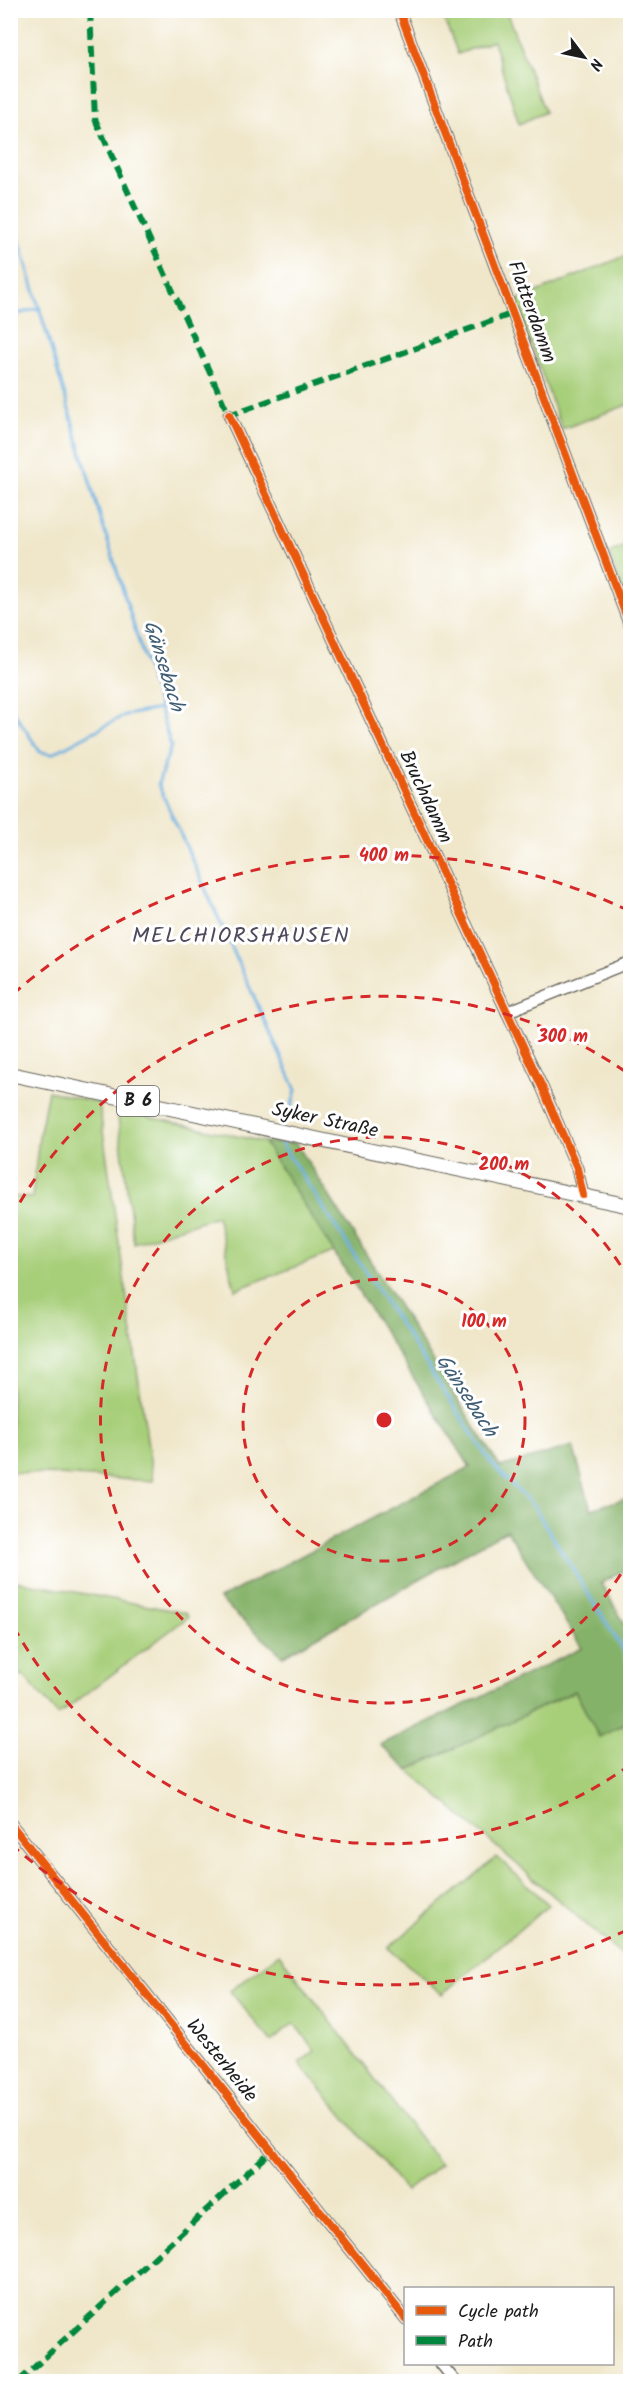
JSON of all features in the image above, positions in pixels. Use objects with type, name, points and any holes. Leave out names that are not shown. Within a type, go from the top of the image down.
[{"type":"main road","name":"Syker Straße","points":[[10,1074],[630,1206]]},
{"type":"street","name":"Flatterdamm","points":[[399,10],[630,626]]},
{"type":"street","name":"Bruchdamm","points":[[229,416],[507,1012],[577,1168],[584,1195]]},
{"type":"street","points":[[507,1012],[630,962]]},
{"type":"street","name":"Westerheide","points":[[10,1823],[404,2318]]},
{"type":"street","points":[[442,2365],[456,2382]]},
{"type":"green space","points":[[441,11],[506,11],[545,112],[519,124],[493,41],[458,54]]},
{"type":"green space","points":[[630,254],[630,404],[562,429],[515,301]]},
{"type":"green space","points":[[630,544],[630,610],[609,553]]},
{"type":"green space","points":[[48,1091],[99,1103],[153,1481],[11,1472],[11,1196],[32,1198],[39,1137]]},
{"type":"green space","points":[[117,1110],[264,1142],[334,1252],[235,1290],[217,1216],[134,1243]]},
{"type":"green space","points":[[264,1142],[296,1143],[500,1467],[573,1446],[591,1509],[630,1497],[630,1567],[601,1583],[630,1633],[630,1721],[599,1737],[575,1691],[408,1770],[380,1745],[582,1648],[507,1530],[283,1656],[219,1599],[470,1467]]},
{"type":"green space","points":[[11,1580],[186,1613],[188,1617],[58,1715],[22,1674],[11,1683]]},
{"type":"green space","points":[[575,1691],[599,1737],[630,1721],[630,1962],[408,1770]]},
{"type":"green space","points":[[497,1857],[549,1905],[442,1994],[388,1948]]},
{"type":"green space","points":[[279,1954],[440,2164],[406,2191],[299,2063],[315,2051],[294,2023],[271,2042],[230,1991]]},
{"type":"waterway","name":"Gänsebach","points":[[10,208],[100,516],[171,746],[158,784],[296,1090],[289,1117]]},
{"type":"waterway","points":[[10,316],[40,308]]},
{"type":"waterway","points":[[10,706],[40,752],[52,754],[125,715],[160,709]]},
{"type":"waterway","name":"Gänsebach","points":[[283,1142],[282,1145],[492,1464],[534,1507],[630,1661]]},
{"type":"marked path","points":[[90,10],[95,119],[229,415],[514,313]]},
{"type":"marked path","points":[[18,2382],[271,2151]]},
{"type":"cycle path","points":[[399,10],[630,626]]},
{"type":"cycle path","points":[[229,415],[542,1087],[577,1168],[583,1195]]},
{"type":"cycle path","points":[[10,1823],[404,2316]]},
{"type":"district","name":"MELCHIORSHAUSEN","points":[[241,936]]}]
